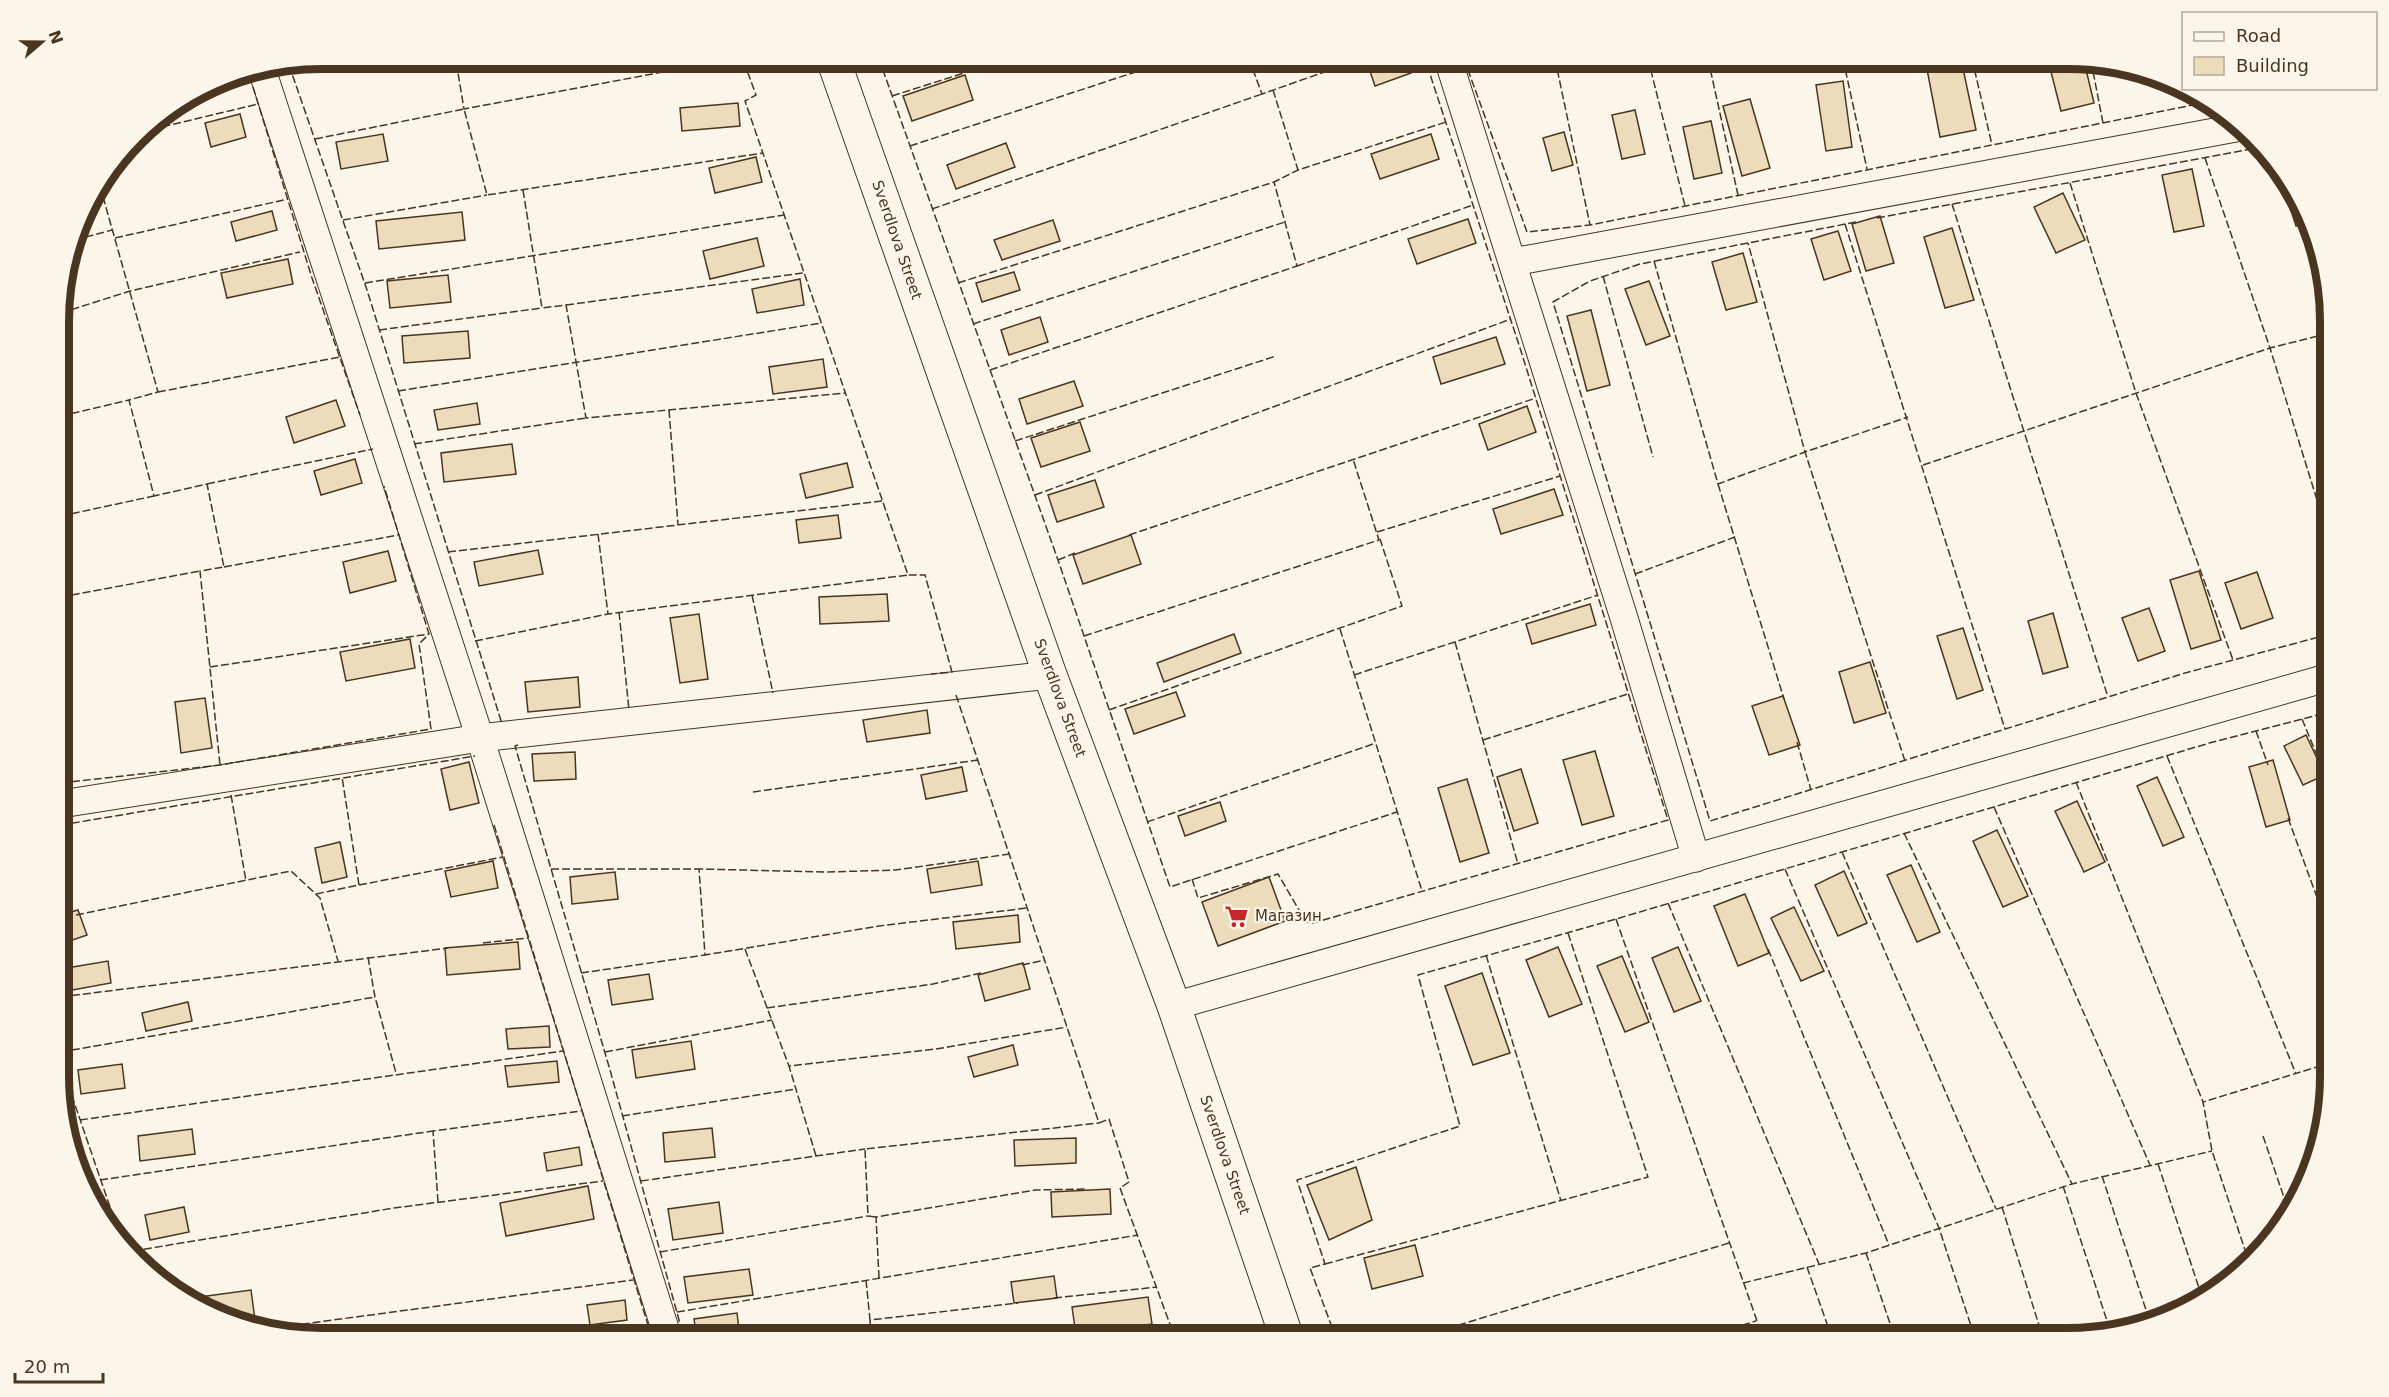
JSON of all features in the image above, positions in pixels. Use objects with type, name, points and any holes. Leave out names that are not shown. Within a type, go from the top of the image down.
[{"type":"street","name":"Sverdlova Street","points":[[837,69],[1050,675],[1174,1006],[1284,1328]]},
{"type":"street","points":[[1452,69],[1696,858]]},
{"type":"street","points":[[264,76],[480,738],[665,1328]]},
{"type":"street","points":[[1513,262],[2231,129]]},
{"type":"street","points":[[69,803],[480,738],[1050,675]]},
{"type":"street","points":[[1174,1006],[2320,680]]},
{"type":"building","points":[[1369,69],[1410,69],[1411,73],[1375,86]]},
{"type":"building","points":[[1927,69],[1963,69],[1976,130],[1940,137]]},
{"type":"building","points":[[2050,69],[2086,70],[2094,103],[2061,111]]},
{"type":"building","points":[[965,75],[973,100],[912,121],[903,96]]},
{"type":"building","points":[[1843,81],[1852,147],[1826,151],[1816,85]]},
{"type":"building","points":[[1750,99],[1770,168],[1742,176],[1723,106]]},
{"type":"building","points":[[738,103],[740,126],[682,131],[680,108]]},
{"type":"building","points":[[1635,110],[1645,154],[1622,159],[1612,115]]},
{"type":"building","points":[[240,114],[246,137],[211,147],[205,123]]},
{"type":"building","points":[[1711,121],[1722,173],[1694,179],[1683,127]]},
{"type":"building","points":[[1564,132],[1573,165],[1552,171],[1543,138]]},
{"type":"building","points":[[383,134],[388,161],[341,169],[336,142]]},
{"type":"building","points":[[1431,134],[1439,159],[1380,179],[1371,154]]},
{"type":"building","points":[[1006,143],[1015,167],[956,189],[947,165]]},
{"type":"building","points":[[756,157],[762,182],[715,193],[709,168]]},
{"type":"building","points":[[2192,169],[2204,226],[2174,232],[2162,175]]},
{"type":"building","points":[[2063,193],[2085,240],[2056,253],[2034,207]]},
{"type":"building","points":[[2286,195],[2301,224],[2296,226]]},
{"type":"building","points":[[272,211],[277,230],[236,241],[231,222]]},
{"type":"building","points":[[462,212],[465,240],[379,249],[376,221]]},
{"type":"building","points":[[1880,216],[1894,263],[1866,271],[1852,224]]},
{"type":"building","points":[[1468,219],[1476,243],[1417,264],[1408,239]]},
{"type":"building","points":[[1053,220],[1060,241],[1002,260],[994,240]]},
{"type":"building","points":[[1952,228],[1974,300],[1945,308],[1924,237]]},
{"type":"building","points":[[1838,231],[1851,271],[1824,280],[1811,239]]},
{"type":"building","points":[[757,238],[764,266],[710,279],[703,251]]},
{"type":"building","points":[[1743,253],[1757,302],[1726,310],[1712,262]]},
{"type":"building","points":[[288,259],[293,284],[227,298],[221,273]]},
{"type":"building","points":[[1014,272],[1020,290],[982,302],[976,283]]},
{"type":"building","points":[[448,275],[451,302],[390,308],[387,281]]},
{"type":"building","points":[[800,279],[804,305],[757,313],[752,289]]},
{"type":"building","points":[[1649,281],[1670,336],[1646,345],[1625,289]]},
{"type":"building","points":[[1591,310],[1610,385],[1587,391],[1567,316]]},
{"type":"building","points":[[1040,317],[1048,342],[1009,355],[1001,330]]},
{"type":"building","points":[[468,331],[470,358],[404,363],[402,336]]},
{"type":"building","points":[[1496,337],[1505,364],[1441,384],[1433,357]]},
{"type":"building","points":[[823,359],[827,387],[773,394],[769,367]]},
{"type":"building","points":[[1074,381],[1083,406],[1027,424],[1019,399]]},
{"type":"building","points":[[336,400],[345,426],[294,443],[286,417]]},
{"type":"building","points":[[477,403],[480,424],[438,430],[434,410]]},
{"type":"building","points":[[1527,406],[1536,432],[1488,450],[1479,424]]},
{"type":"building","points":[[1080,422],[1090,451],[1041,467],[1031,438]]},
{"type":"building","points":[[512,444],[516,474],[444,482],[441,453]]},
{"type":"building","points":[[355,459],[362,483],[321,495],[314,471]]},
{"type":"building","points":[[847,463],[853,487],[806,498],[800,474]]},
{"type":"building","points":[[1095,480],[1104,507],[1057,522],[1048,495]]},
{"type":"building","points":[[1554,489],[1563,515],[1501,534],[1493,509]]},
{"type":"building","points":[[838,515],[841,538],[799,543],[796,520]]},
{"type":"building","points":[[1131,535],[1141,564],[1083,584],[1073,555]]},
{"type":"building","points":[[538,550],[543,574],[479,586],[474,562]]},
{"type":"building","points":[[388,551],[396,581],[350,593],[343,562]]},
{"type":"building","points":[[2199,571],[2221,640],[2191,649],[2170,580]]},
{"type":"building","points":[[2257,572],[2273,618],[2241,629],[2225,583]]},
{"type":"building","points":[[887,594],[889,621],[820,624],[819,597]]},
{"type":"building","points":[[1590,604],[1596,625],[1532,644],[1526,624]]},
{"type":"building","points":[[2149,608],[2165,651],[2138,661],[2122,618]]},
{"type":"building","points":[[2053,613],[2068,667],[2043,674],[2028,621]]},
{"type":"building","points":[[699,614],[708,679],[680,683],[670,618]]},
{"type":"building","points":[[1963,628],[1983,690],[1957,699],[1937,636]]},
{"type":"building","points":[[1234,634],[1241,653],[1164,682],[1157,663]]},
{"type":"building","points":[[410,639],[415,668],[346,681],[340,652]]},
{"type":"building","points":[[1870,662],[1886,713],[1854,723],[1839,672]]},
{"type":"building","points":[[578,677],[580,707],[528,712],[525,682]]},
{"type":"building","points":[[1176,692],[1185,716],[1134,734],[1125,709]]},
{"type":"building","points":[[1783,696],[1800,745],[1769,755],[1752,706]]},
{"type":"building","points":[[205,698],[212,748],[181,753],[175,702]]},
{"type":"building","points":[[927,710],[930,733],[867,742],[863,720]]},
{"type":"building","points":[[2306,735],[2320,764],[2320,777],[2303,785],[2284,746]]},
{"type":"building","points":[[1595,751],[1614,816],[1582,825],[1563,760]]},
{"type":"building","points":[[575,752],[576,779],[534,781],[532,754]]},
{"type":"building","points":[[2273,760],[2290,820],[2266,827],[2249,767]]},
{"type":"building","points":[[469,762],[479,803],[450,810],[441,769]]},
{"type":"building","points":[[962,767],[967,791],[926,799],[921,775]]},
{"type":"building","points":[[1521,769],[1538,823],[1514,831],[1497,777]]},
{"type":"building","points":[[2157,777],[2184,837],[2163,846],[2137,786]]},
{"type":"building","points":[[1467,779],[1489,853],[1460,862],[1438,788]]},
{"type":"building","points":[[2077,801],[2105,862],[2084,872],[2055,811]]},
{"type":"building","points":[[1220,802],[1226,821],[1185,836],[1178,816]]},
{"type":"building","points":[[1997,830],[2028,896],[2003,907],[1973,841]]},
{"type":"building","points":[[340,842],[347,877],[322,883],[315,848]]},
{"type":"building","points":[[493,861],[498,888],[451,897],[445,871]]},
{"type":"building","points":[[978,861],[982,885],[931,893],[927,869]]},
{"type":"building","points":[[1911,865],[1940,932],[1917,942],[1887,875]]},
{"type":"building","points":[[1844,871],[1867,923],[1838,936],[1815,885]]},
{"type":"building","points":[[615,872],[618,899],[572,904],[570,877]]},
{"type":"building","points":[[1269,877],[1285,921],[1218,946],[1202,902]]},
{"type":"building","points":[[1745,894],[1769,953],[1738,966],[1714,906]]},
{"type":"building","points":[[1794,907],[1824,971],[1801,981],[1771,918]]},
{"type":"building","points":[[78,910],[87,935],[69,941],[69,913]]},
{"type":"building","points":[[1018,915],[1020,942],[956,949],[953,922]]},
{"type":"building","points":[[518,942],[520,969],[447,975],[445,948]]},
{"type":"building","points":[[1558,947],[1582,1004],[1549,1017],[1526,960]]},
{"type":"building","points":[[1678,947],[1701,1001],[1674,1012],[1652,958]]},
{"type":"building","points":[[1622,956],[1649,1022],[1625,1032],[1597,966]]},
{"type":"building","points":[[108,961],[111,983],[69,991],[69,968]]},
{"type":"building","points":[[1023,963],[1030,989],[985,1001],[978,975]]},
{"type":"building","points":[[1482,973],[1510,1053],[1473,1065],[1445,986]]},
{"type":"building","points":[[649,974],[653,999],[612,1005],[608,980]]},
{"type":"building","points":[[188,1002],[192,1021],[146,1031],[142,1013]]},
{"type":"building","points":[[549,1026],[550,1047],[508,1049],[506,1029]]},
{"type":"building","points":[[691,1041],[695,1069],[636,1078],[632,1050]]},
{"type":"building","points":[[1013,1045],[1018,1065],[974,1077],[968,1057]]},
{"type":"building","points":[[557,1061],[559,1082],[508,1087],[505,1066]]},
{"type":"building","points":[[122,1064],[125,1088],[81,1094],[78,1070]]},
{"type":"building","points":[[712,1128],[715,1157],[665,1162],[663,1133]]},
{"type":"building","points":[[192,1129],[195,1154],[140,1161],[138,1136]]},
{"type":"building","points":[[1076,1138],[1076,1163],[1015,1166],[1014,1140]]},
{"type":"building","points":[[579,1147],[582,1165],[547,1171],[544,1153]]},
{"type":"building","points":[[1356,1167],[1372,1220],[1329,1240],[1307,1185]]},
{"type":"building","points":[[588,1186],[594,1219],[506,1236],[500,1203]]},
{"type":"building","points":[[1110,1189],[1111,1214],[1052,1217],[1051,1192]]},
{"type":"building","points":[[719,1202],[723,1233],[673,1240],[668,1209]]},
{"type":"building","points":[[184,1207],[189,1232],[150,1240],[145,1215]]},
{"type":"building","points":[[1415,1245],[1423,1276],[1372,1289],[1364,1258]]},
{"type":"building","points":[[749,1269],[753,1295],[688,1303],[684,1277]]},
{"type":"building","points":[[1054,1276],[1057,1298],[1014,1303],[1011,1282]]},
{"type":"building","points":[[251,1290],[255,1319],[224,1309],[200,1297]]},
{"type":"building","points":[[1148,1297],[1152,1324],[1124,1328],[1075,1328],[1072,1307]]},
{"type":"building","points":[[625,1300],[627,1320],[590,1325],[587,1305]]},
{"type":"building","points":[[737,1313],[739,1328],[695,1328],[694,1319]]},
{"type":"fence","points":[[457,69],[464,109],[679,69]]},
{"type":"fence","points":[[747,69],[756,95],[745,101],[908,575],[925,575],[952,672],[931,674]]},
{"type":"fence","points":[[883,69],[1058,560],[1170,887],[1397,812]]},
{"type":"fence","points":[[892,96],[977,69]]},
{"type":"fence","points":[[910,146],[1145,69]]},
{"type":"fence","points":[[1253,69],[1262,94],[1333,69]]},
{"type":"fence","points":[[1192,879],[1198,898],[1278,874],[1306,922],[1313,923],[1668,820],[1520,348],[1428,69]]},
{"type":"fence","points":[[1468,69],[1527,232],[1590,225],[2196,104]]},
{"type":"fence","points":[[1557,69],[1590,225]]},
{"type":"fence","points":[[1651,69],[1685,206]]},
{"type":"fence","points":[[1710,69],[1738,195]]},
{"type":"fence","points":[[1845,69],[1867,169]]},
{"type":"fence","points":[[1974,69],[1992,145]]},
{"type":"fence","points":[[2093,70],[2103,123]]},
{"type":"fence","points":[[291,71],[367,290],[502,724]]},
{"type":"fence","points":[[253,87],[312,278],[360,415]]},
{"type":"fence","points":[[1273,90],[1298,170],[1446,122]]},
{"type":"fence","points":[[932,209],[1262,94]]},
{"type":"fence","points":[[159,128],[258,104]]},
{"type":"fence","points":[[315,139],[464,109],[487,195],[763,153]]},
{"type":"fence","points":[[1877,218],[2252,149]]},
{"type":"fence","points":[[2205,158],[2270,348],[2320,336]]},
{"type":"fence","points":[[958,283],[1274,182],[1298,170]]},
{"type":"fence","points":[[990,370],[1297,266],[1274,182]]},
{"type":"fence","points":[[2070,183],[2136,393],[2233,660]]},
{"type":"fence","points":[[523,190],[542,308],[566,305],[586,418],[845,393]]},
{"type":"fence","points":[[343,220],[487,195]]},
{"type":"fence","points":[[103,196],[158,392],[129,400],[154,496],[207,484],[224,567],[200,571],[220,765]]},
{"type":"fence","points":[[115,238],[288,199]]},
{"type":"fence","points":[[1952,204],[2108,697]]},
{"type":"fence","points":[[1297,266],[1473,205]]},
{"type":"fence","points":[[365,283],[784,215]]},
{"type":"fence","points":[[973,324],[1285,222]]},
{"type":"fence","points":[[1856,222],[1640,264],[1590,281],[1553,302],[1710,821],[2185,673],[2320,637]]},
{"type":"fence","points":[[1845,224],[2005,729]]},
{"type":"fence","points":[[83,238],[112,230]]},
{"type":"fence","points":[[1654,261],[1718,484],[1805,452],[1748,243]]},
{"type":"fence","points":[[70,310],[130,291],[300,252]]},
{"type":"fence","points":[[566,305],[803,273]]},
{"type":"fence","points":[[1603,276],[1653,457]]},
{"type":"fence","points":[[379,330],[542,308]]},
{"type":"fence","points":[[1035,495],[1511,319]]},
{"type":"fence","points":[[398,391],[821,323]]},
{"type":"fence","points":[[1923,465],[2270,348],[2320,510]]},
{"type":"fence","points":[[1015,441],[1276,356]]},
{"type":"fence","points":[[158,392],[340,357]]},
{"type":"fence","points":[[1129,535],[1536,398]]},
{"type":"fence","points":[[69,414],[129,400]]},
{"type":"fence","points":[[669,410],[678,525]]},
{"type":"fence","points":[[1905,761],[1805,452],[1908,417]]},
{"type":"fence","points":[[414,444],[586,418]]},
{"type":"fence","points":[[207,484],[373,449]]},
{"type":"fence","points":[[1084,636],[1379,540],[1353,459]]},
{"type":"fence","points":[[1377,532],[1560,476]]},
{"type":"fence","points":[[1718,484],[1784,699]]},
{"type":"fence","points":[[69,782],[220,765],[431,729],[419,644],[429,634],[384,486]]},
{"type":"fence","points":[[69,514],[154,496]]},
{"type":"fence","points":[[448,552],[882,501]]},
{"type":"fence","points":[[598,534],[608,614],[908,575]]},
{"type":"fence","points":[[224,567],[398,535]]},
{"type":"fence","points":[[1635,574],[1735,537]]},
{"type":"fence","points":[[1109,710],[1402,606],[1380,539]]},
{"type":"fence","points":[[1058,560],[1075,553]]},
{"type":"fence","points":[[69,596],[200,571]]},
{"type":"fence","points":[[752,595],[773,693]]},
{"type":"fence","points":[[1354,675],[1598,595]]},
{"type":"fence","points":[[619,612],[629,710]]},
{"type":"fence","points":[[475,641],[608,614]]},
{"type":"fence","points":[[1340,629],[1422,891]]},
{"type":"fence","points":[[210,667],[429,634]]},
{"type":"fence","points":[[1455,642],[1518,864]]},
{"type":"fence","points":[[1483,740],[1628,694]]},
{"type":"fence","points":[[956,695],[1099,1123],[1109,1119],[1129,1182],[1120,1188],[1171,1328]]},
{"type":"fence","points":[[1332,1328],[1310,1268],[1325,1264],[1297,1180],[1460,1126],[1418,975],[1616,919],[2213,742],[2320,715]]},
{"type":"fence","points":[[2302,719],[2316,753]]},
{"type":"fence","points":[[2256,731],[2268,765]]},
{"type":"fence","points":[[1797,742],[1811,790]]},
{"type":"fence","points":[[1147,822],[1376,743]]},
{"type":"fence","points":[[518,745],[515,746],[610,1070],[681,1328]]},
{"type":"fence","points":[[69,824],[475,756]]},
{"type":"fence","points":[[2167,756],[2296,1074]]},
{"type":"fence","points":[[753,792],[978,760]]},
{"type":"fence","points":[[316,894],[359,885],[342,777]]},
{"type":"fence","points":[[2076,782],[2203,1102]]},
{"type":"fence","points":[[231,795],[246,881]]},
{"type":"fence","points":[[1994,807],[2150,1165]]},
{"type":"fence","points":[[2288,818],[2320,906]]},
{"type":"fence","points":[[494,825],[649,1328]]},
{"type":"fence","points":[[1904,833],[2072,1184]]},
{"type":"fence","points":[[1842,852],[1996,1209]]},
{"type":"fence","points":[[1010,854],[895,870],[828,872],[699,869],[705,955],[879,926],[1027,908]]},
{"type":"fence","points":[[359,885],[503,857]]},
{"type":"fence","points":[[551,869],[699,869]]},
{"type":"fence","points":[[1785,869],[1939,1228],[1972,1328]]},
{"type":"fence","points":[[76,915],[291,871],[320,898],[338,961]]},
{"type":"fence","points":[[1668,903],[1819,1264]]},
{"type":"fence","points":[[1616,919],[1759,1328]]},
{"type":"fence","points":[[1325,1264],[1648,1177],[1568,933]]},
{"type":"fence","points":[[483,943],[528,938]]},
{"type":"fence","points":[[69,996],[448,948]]},
{"type":"fence","points":[[745,949],[789,1066]]},
{"type":"fence","points":[[1768,949],[1889,1245]]},
{"type":"fence","points":[[581,973],[705,955]]},
{"type":"fence","points":[[1486,955],[1561,1201]]},
{"type":"fence","points":[[368,957],[375,997],[396,1073]]},
{"type":"fence","points":[[1022,965],[1045,960]]},
{"type":"fence","points":[[767,1008],[933,984],[981,973]]},
{"type":"fence","points":[[69,1051],[375,997]]},
{"type":"fence","points":[[605,1052],[772,1020]]},
{"type":"fence","points":[[816,1156],[789,1066],[936,1049],[1067,1027]]},
{"type":"fence","points":[[80,1120],[563,1051]]},
{"type":"fence","points":[[2246,1254],[2212,1151],[2203,1102],[2320,1066]]},
{"type":"fence","points":[[622,1116],[796,1089]]},
{"type":"fence","points":[[70,1090],[115,1221]]},
{"type":"fence","points":[[438,1202],[433,1131],[581,1111]]},
{"type":"fence","points":[[876,1217],[868,1216],[865,1149],[1099,1123]]},
{"type":"fence","points":[[100,1180],[433,1131]]},
{"type":"fence","points":[[2263,1136],[2286,1202]]},
{"type":"fence","points":[[641,1181],[865,1149]]},
{"type":"fence","points":[[1743,1283],[1866,1253],[2072,1184],[2212,1151]]},
{"type":"fence","points":[[2158,1164],[2200,1291]]},
{"type":"fence","points":[[2102,1176],[2148,1315]]},
{"type":"fence","points":[[139,1250],[394,1208],[603,1181]]},
{"type":"fence","points":[[2063,1186],[2108,1325]]},
{"type":"fence","points":[[879,1278],[876,1217],[1035,1190],[1086,1189]]},
{"type":"fence","points":[[2002,1207],[2040,1328]]},
{"type":"fence","points":[[660,1252],[868,1216]]},
{"type":"fence","points":[[677,1312],[1138,1235]]},
{"type":"fence","points":[[1449,1328],[1729,1243]]},
{"type":"fence","points":[[1866,1253],[1892,1328]]},
{"type":"fence","points":[[1807,1267],[1828,1328]]},
{"type":"fence","points":[[288,1326],[633,1280]]},
{"type":"fence","points":[[866,1280],[870,1320],[1018,1303]]},
{"type":"fence","points":[[1054,1298],[1157,1287]]},
{"type":"fence","points":[[870,1320],[870,1328]]},
{"type":"fence","points":[[1733,1328],[1756,1321]]},
{"type":"place","name":"Mагазин","points":[[1237,916]]}]
